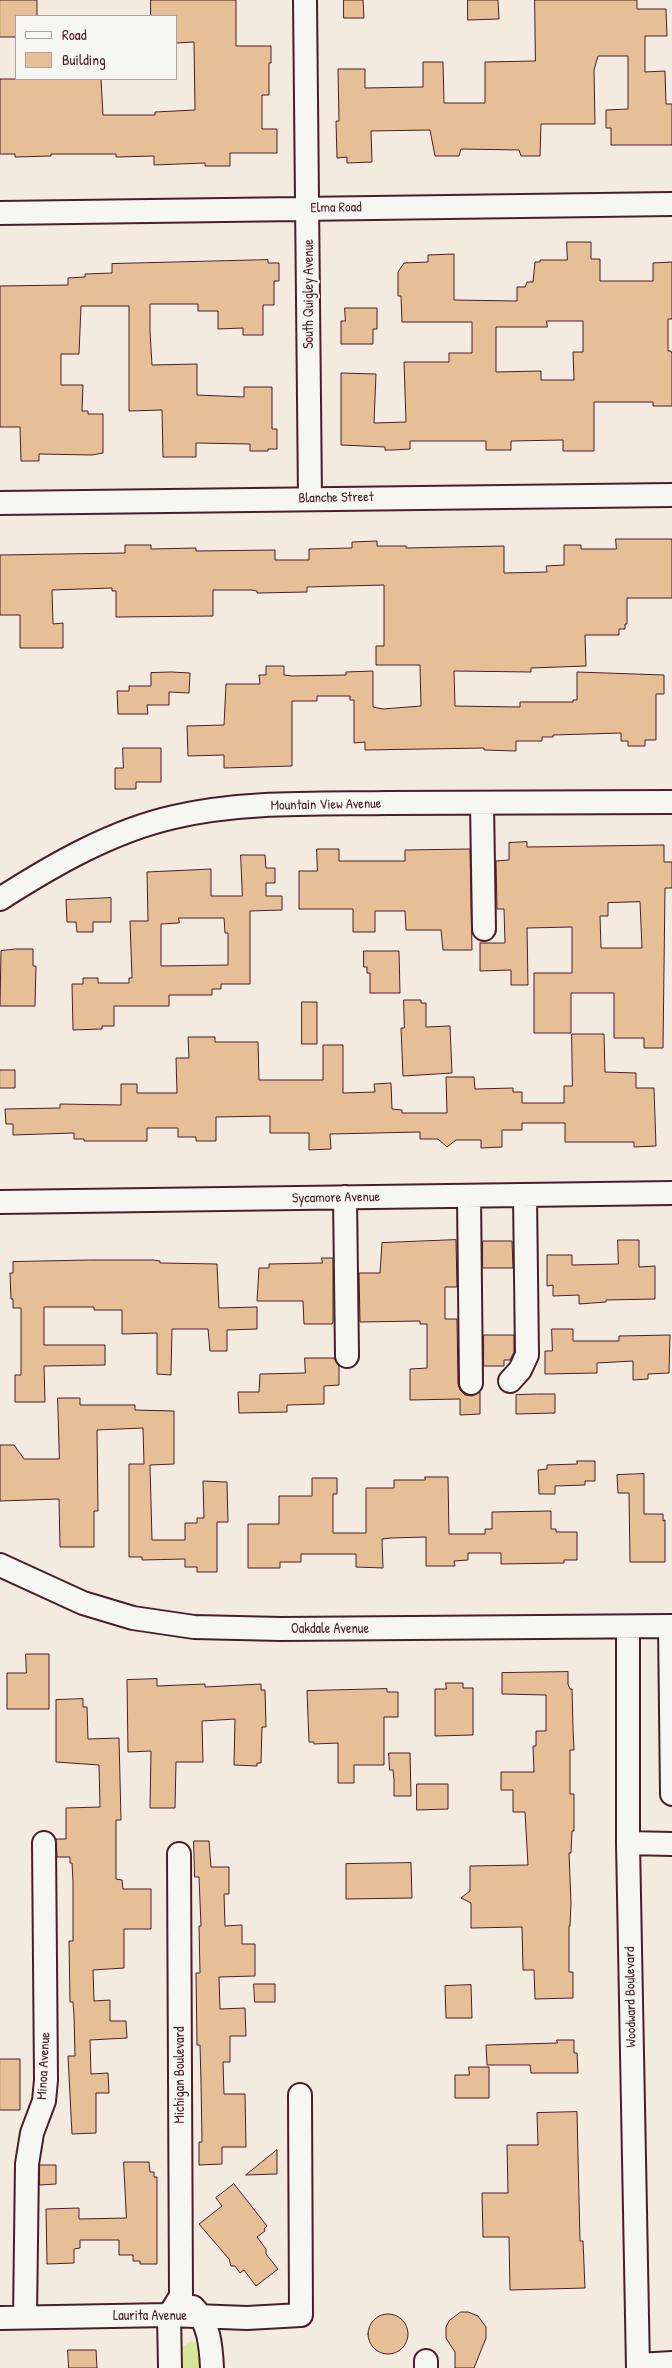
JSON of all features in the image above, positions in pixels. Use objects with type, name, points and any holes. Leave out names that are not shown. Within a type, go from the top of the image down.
[{"type":"street","name":"South Quigley Avenue","points":[[305,0],[310,498]]},
{"type":"street","name":"Elma Road","points":[[0,213],[672,204]]},
{"type":"street","name":"Blanche Street","points":[[0,504],[310,498],[672,495]]},
{"type":"street","name":"Mountain View Avenue","points":[[0,899],[71,857],[120,835],[173,817],[226,808],[294,805],[672,802]]},
{"type":"street","points":[[482,803],[484,929]]},
{"type":"street","name":"Sycamore Avenue","points":[[0,1202],[672,1194]]},
{"type":"street","points":[[469,1196],[471,1383]]},
{"type":"street","points":[[510,1381],[520,1370],[527,1355],[526,1196]]},
{"type":"street","points":[[345,1198],[347,1356]]},
{"type":"street","name":"Oakdale Avenue","points":[[0,1565],[83,1603],[133,1618],[194,1627],[281,1629],[671,1626]]},
{"type":"street","points":[[671,1626],[672,1794]]},
{"type":"street","name":"Woodward Boulevard","points":[[628,1627],[628,1843],[638,2366]]},
{"type":"street","name":"Minoa Avenue","points":[[24,2317],[27,2164],[32,2133],[44,2101],[46,2080],[44,1843]]},
{"type":"street","points":[[628,1843],[672,1844]]},
{"type":"street","name":"Michigan Boulevard","points":[[178,1854],[181,2296]]},
{"type":"street","name":"Laurita Avenue","points":[[0,2318],[170,2315],[247,2318],[301,2315],[300,2094]]},
{"type":"street","points":[[170,2368],[170,2315],[181,2296],[202,2315],[212,2347],[212,2368]]},
{"type":"street","points":[[638,2366],[672,2363]]},
{"type":"green space","points":[[191,2341],[205,2347],[206,2368],[177,2368],[177,2351]]},
{"type":"building","points":[[0,0],[37,0],[37,15],[15,15],[15,37],[0,37]]},
{"type":"building","points":[[151,0],[236,0],[236,46],[271,46],[269,95],[262,95],[262,129],[277,129],[277,153],[230,153],[230,166],[205,166],[205,163],[154,165],[154,156],[116,157],[116,154],[51,154],[51,156],[15,157],[15,154],[0,154],[0,79],[101,80],[103,115],[155,115],[155,112],[195,110],[194,42],[178,43],[178,15],[151,15]]},
{"type":"building","points":[[344,0],[363,0],[364,18],[344,18]]},
{"type":"building","points":[[468,0],[498,0],[499,19],[468,20]]},
{"type":"building","points":[[535,0],[637,0],[637,9],[666,9],[667,36],[645,36],[645,72],[665,71],[666,104],[672,104],[672,145],[611,145],[611,128],[606,128],[606,110],[628,109],[628,56],[598,56],[594,70],[595,124],[541,124],[540,156],[521,156],[519,150],[461,149],[459,156],[435,156],[430,130],[371,131],[372,162],[347,163],[347,157],[337,158],[336,121],[339,121],[338,69],[365,69],[365,88],[423,87],[423,62],[443,62],[444,103],[485,103],[485,62],[535,61]]},
{"type":"building","points":[[567,242],[591,242],[591,259],[600,259],[600,281],[653,281],[653,263],[672,262],[672,319],[668,319],[668,351],[671,351],[672,354],[672,406],[653,406],[653,402],[594,402],[594,451],[563,451],[563,440],[511,441],[511,450],[486,450],[486,441],[410,441],[410,449],[393,450],[385,450],[385,447],[341,445],[341,373],[376,374],[374,423],[406,422],[404,362],[449,362],[449,353],[472,353],[472,322],[402,322],[401,296],[398,296],[398,272],[404,263],[428,262],[428,255],[454,254],[454,300],[517,301],[517,287],[525,287],[527,282],[533,282],[535,262],[540,262],[540,260],[567,260]],"holes":[[[547,321],[583,321],[583,352],[573,352],[574,380],[541,380],[541,371],[496,372],[496,327],[547,327]]]},
{"type":"building","points":[[268,260],[268,263],[279,263],[279,281],[274,281],[274,305],[263,305],[263,335],[243,335],[243,328],[218,329],[218,311],[198,311],[198,304],[150,304],[150,331],[152,365],[197,364],[197,395],[244,397],[244,387],[272,387],[272,429],[277,429],[277,449],[250,451],[250,444],[196,443],[196,457],[163,457],[162,410],[129,411],[129,306],[81,306],[79,354],[61,354],[61,385],[83,385],[82,411],[88,411],[88,414],[103,414],[103,453],[92,455],[39,454],[39,461],[21,461],[20,427],[0,427],[0,286],[68,285],[68,278],[85,277],[85,274],[112,273],[112,264]]},
{"type":"building","points":[[345,308],[377,308],[377,329],[373,329],[373,344],[341,344],[341,321],[345,321]]},
{"type":"building","points":[[616,539],[672,539],[672,598],[627,598],[627,624],[625,624],[625,629],[619,629],[619,635],[585,635],[586,666],[531,668],[531,672],[454,671],[455,706],[520,707],[520,702],[573,702],[573,700],[577,700],[577,672],[664,675],[664,694],[656,694],[656,740],[645,740],[645,746],[628,746],[628,741],[621,741],[621,733],[553,735],[553,737],[542,737],[542,741],[516,741],[516,751],[484,750],[484,748],[365,750],[365,742],[354,743],[354,700],[350,700],[350,696],[317,696],[317,701],[292,701],[292,766],[224,768],[224,755],[188,756],[187,726],[224,725],[226,684],[260,684],[259,675],[266,675],[266,666],[284,666],[284,675],[292,676],[346,675],[346,672],[373,671],[373,707],[383,709],[421,706],[420,665],[376,665],[376,646],[384,646],[384,585],[307,587],[307,592],[257,593],[257,591],[251,590],[213,590],[213,616],[116,617],[116,591],[112,591],[112,588],[52,590],[53,624],[63,623],[63,648],[20,648],[20,615],[0,615],[0,555],[125,553],[125,545],[151,545],[151,549],[196,548],[196,551],[275,550],[275,560],[309,560],[309,549],[352,548],[352,542],[377,541],[377,546],[406,546],[406,548],[504,546],[504,573],[547,572],[546,566],[564,565],[564,545],[581,545],[581,549],[616,549]]},
{"type":"building","points":[[151,673],[190,673],[189,693],[169,692],[169,705],[147,705],[148,714],[118,714],[117,691],[129,691],[129,686],[151,686]]},
{"type":"building","points":[[123,748],[161,748],[161,782],[136,782],[136,789],[115,789],[115,768],[123,768]]},
{"type":"building","points":[[527,842],[527,847],[664,845],[664,862],[672,862],[672,888],[665,888],[663,1048],[644,1048],[644,1038],[614,1038],[614,993],[571,993],[571,1033],[534,1033],[534,973],[572,973],[572,927],[527,928],[528,985],[511,985],[511,970],[480,971],[480,943],[505,943],[504,909],[497,909],[496,861],[509,860],[509,843]],"holes":[[[640,902],[642,948],[601,948],[600,916],[608,916],[608,903]]]},
{"type":"building","points":[[317,849],[339,849],[339,861],[405,861],[405,850],[470,849],[472,950],[443,950],[441,930],[406,930],[405,911],[375,911],[375,932],[353,932],[353,909],[299,909],[299,871],[317,871]]},
{"type":"building","points":[[241,855],[265,855],[266,868],[275,868],[275,883],[266,883],[266,896],[282,896],[282,910],[250,911],[250,984],[221,984],[221,989],[212,989],[212,995],[169,995],[169,1006],[114,1006],[114,1026],[102,1026],[102,1029],[73,1030],[72,984],[83,984],[83,978],[98,978],[98,983],[129,983],[129,978],[132,978],[130,921],[148,921],[147,872],[211,869],[211,896],[242,896]],"holes":[[[179,918],[224,918],[225,933],[228,933],[228,965],[161,966],[161,924],[179,923]]]},
{"type":"building","points":[[111,898],[111,922],[93,922],[93,932],[77,932],[76,922],[67,922],[66,900]]},
{"type":"building","points":[[33,949],[33,966],[36,966],[35,1006],[0,1006],[1,951]]},
{"type":"building","points":[[364,951],[399,951],[400,993],[370,993],[370,973],[367,973],[367,967],[364,967]]},
{"type":"building","points":[[404,1000],[421,1000],[421,1003],[426,1003],[426,1027],[450,1026],[452,1073],[403,1076],[401,1028],[404,1028]]},
{"type":"building","points":[[302,1002],[317,1002],[317,1044],[302,1044]]},
{"type":"building","points":[[572,1034],[604,1034],[605,1072],[636,1073],[636,1088],[654,1088],[656,1146],[634,1147],[634,1142],[565,1142],[565,1123],[522,1123],[522,1130],[502,1130],[502,1147],[481,1148],[481,1140],[456,1140],[447,1147],[438,1139],[420,1139],[420,1132],[330,1134],[331,1149],[309,1150],[309,1133],[270,1133],[270,1116],[216,1117],[216,1141],[196,1141],[196,1137],[178,1137],[178,1128],[147,1128],[147,1141],[84,1141],[84,1139],[74,1139],[74,1133],[13,1135],[13,1124],[6,1124],[5,1109],[60,1108],[60,1104],[121,1105],[121,1084],[137,1084],[137,1093],[177,1093],[176,1058],[189,1058],[188,1037],[215,1037],[215,1042],[258,1042],[259,1080],[323,1080],[323,1045],[343,1045],[343,1093],[375,1092],[374,1084],[391,1083],[392,1109],[402,1110],[402,1113],[447,1113],[446,1077],[474,1077],[475,1089],[513,1088],[513,1092],[522,1092],[522,1103],[564,1103],[564,1086],[572,1086]]},
{"type":"building","points":[[0,1070],[15,1070],[15,1088],[0,1088]]},
{"type":"building","points":[[456,1240],[457,1287],[445,1287],[445,1319],[457,1319],[458,1384],[460,1390],[465,1395],[472,1396],[480,1392],[480,1414],[460,1415],[460,1399],[410,1400],[410,1369],[427,1368],[427,1324],[420,1324],[420,1321],[360,1322],[359,1273],[380,1273],[382,1243]]},
{"type":"building","points":[[618,1240],[639,1240],[639,1267],[655,1266],[655,1299],[606,1300],[606,1302],[579,1304],[579,1295],[553,1296],[553,1285],[547,1286],[547,1255],[572,1255],[572,1265],[618,1264]]},
{"type":"building","points":[[483,1241],[512,1241],[513,1268],[483,1268]]},
{"type":"building","points":[[322,1258],[333,1258],[332,1324],[304,1324],[303,1301],[257,1301],[259,1268],[269,1268],[269,1264],[322,1263]]},
{"type":"building","points":[[153,1260],[160,1261],[160,1263],[217,1264],[219,1308],[257,1307],[257,1329],[227,1330],[227,1351],[210,1351],[208,1329],[172,1329],[171,1375],[157,1374],[157,1333],[122,1334],[122,1310],[94,1310],[94,1307],[44,1307],[44,1345],[105,1345],[105,1365],[44,1366],[45,1402],[15,1402],[15,1375],[21,1375],[21,1308],[13,1308],[13,1299],[11,1299],[10,1273],[13,1273],[13,1262]]},
{"type":"building","points":[[552,1329],[573,1329],[573,1341],[619,1341],[619,1336],[670,1335],[669,1373],[648,1374],[648,1379],[633,1380],[633,1361],[597,1363],[597,1373],[545,1374],[545,1351],[552,1351]]},
{"type":"building","points":[[484,1335],[514,1335],[514,1352],[510,1360],[504,1360],[504,1366],[484,1366]]},
{"type":"building","points":[[305,1358],[334,1358],[339,1366],[339,1385],[324,1386],[324,1404],[287,1405],[287,1412],[239,1413],[238,1392],[259,1392],[260,1374],[305,1373]]},
{"type":"building","points":[[555,1394],[555,1413],[516,1414],[516,1395]]},
{"type":"building","points":[[58,1398],[80,1398],[80,1405],[135,1405],[135,1410],[174,1411],[174,1464],[150,1465],[152,1540],[185,1540],[185,1523],[197,1523],[197,1518],[204,1518],[203,1481],[227,1482],[228,1522],[217,1522],[217,1572],[197,1572],[197,1567],[185,1567],[185,1559],[142,1560],[142,1557],[129,1557],[129,1464],[144,1464],[143,1428],[97,1430],[98,1511],[94,1511],[94,1547],[60,1547],[59,1499],[0,1501],[0,1445],[14,1445],[24,1459],[59,1459]]},
{"type":"building","points":[[577,1461],[595,1461],[595,1481],[585,1481],[585,1485],[555,1486],[555,1494],[539,1494],[538,1470],[547,1469],[547,1465],[577,1464]]},
{"type":"building","points":[[644,1474],[644,1514],[663,1514],[663,1521],[665,1520],[665,1562],[630,1562],[629,1493],[618,1493],[617,1475]]},
{"type":"building","points":[[425,1477],[448,1477],[449,1534],[485,1534],[485,1529],[492,1529],[492,1512],[551,1511],[551,1529],[556,1529],[556,1532],[577,1532],[577,1560],[564,1560],[564,1563],[501,1564],[501,1553],[468,1553],[468,1560],[454,1561],[455,1566],[426,1566],[426,1537],[382,1539],[383,1568],[356,1567],[356,1554],[301,1554],[301,1562],[280,1562],[280,1568],[248,1568],[248,1524],[279,1524],[279,1496],[312,1496],[312,1478],[337,1478],[337,1494],[333,1494],[333,1533],[366,1533],[366,1488],[394,1488],[394,1480],[425,1480]]},
{"type":"building","points":[[26,1654],[49,1654],[49,1709],[7,1709],[7,1673],[26,1673]]},
{"type":"building","points":[[568,1672],[568,1684],[570,1689],[572,1689],[574,1750],[570,1750],[570,1794],[574,1794],[574,1831],[572,1831],[571,1853],[569,1853],[571,1903],[569,1972],[573,1972],[573,1998],[535,1999],[534,1970],[523,1970],[522,1927],[471,1928],[471,1903],[461,1898],[470,1891],[470,1866],[528,1865],[525,1812],[513,1812],[513,1790],[501,1790],[501,1772],[534,1772],[533,1746],[536,1746],[536,1731],[546,1731],[546,1695],[502,1694],[502,1673]]},
{"type":"building","points":[[157,1679],[157,1686],[205,1684],[205,1687],[261,1684],[261,1690],[265,1690],[266,1727],[262,1727],[261,1763],[257,1763],[257,1766],[234,1765],[235,1719],[202,1721],[203,1762],[176,1762],[175,1808],[150,1808],[151,1751],[128,1752],[127,1680]]},
{"type":"building","points":[[446,1683],[463,1683],[463,1688],[473,1688],[473,1735],[435,1736],[435,1689],[446,1689]]},
{"type":"building","points":[[387,1689],[387,1692],[398,1692],[398,1717],[384,1717],[384,1765],[354,1765],[354,1783],[338,1783],[338,1743],[314,1744],[314,1742],[309,1742],[307,1691]]},
{"type":"building","points":[[83,1699],[83,1707],[87,1707],[88,1739],[119,1738],[121,1820],[116,1820],[116,1879],[122,1880],[123,1889],[151,1889],[151,1929],[124,1929],[124,1968],[93,1970],[94,2001],[110,2000],[110,2021],[126,2021],[127,2038],[90,2040],[91,2074],[108,2073],[109,2093],[96,2093],[96,2133],[72,2134],[68,2056],[75,2056],[73,2002],[70,2002],[69,1941],[73,1941],[73,1881],[70,1857],[57,1857],[56,1839],[66,1839],[66,1808],[100,1807],[99,1765],[56,1762],[56,1700]]},
{"type":"building","points":[[389,1753],[410,1753],[411,1796],[394,1796],[393,1770],[390,1770]]},
{"type":"building","points":[[417,1784],[448,1784],[448,1809],[417,1810]]},
{"type":"building","points":[[194,1841],[209,1841],[211,1867],[229,1867],[229,1894],[224,1894],[225,1926],[242,1925],[242,1944],[255,1944],[255,1976],[219,1977],[220,2009],[245,2008],[246,2036],[230,2036],[230,2062],[223,2062],[224,2094],[245,2094],[246,2147],[222,2147],[222,2164],[199,2165],[199,2142],[202,2142],[200,2045],[197,2045],[196,1973],[200,1973],[199,1926],[201,1926],[199,1877],[195,1877]]},
{"type":"building","points":[[411,1863],[412,1898],[346,1899],[346,1864]]},
{"type":"building","points":[[254,1984],[275,1984],[275,2002],[255,2002]]},
{"type":"building","points":[[471,1985],[472,2018],[446,2018],[445,1986]]},
{"type":"building","points":[[557,2040],[574,2040],[574,2053],[577,2053],[578,2073],[531,2073],[530,2065],[487,2065],[486,2045],[557,2043]]},
{"type":"building","points":[[0,2059],[20,2059],[20,2110],[0,2110]]},
{"type":"building","points":[[469,2067],[489,2067],[489,2098],[455,2098],[455,2075],[469,2075]]},
{"type":"building","points":[[577,2112],[580,2241],[583,2241],[585,2288],[510,2290],[509,2237],[483,2237],[482,2193],[508,2193],[507,2145],[538,2145],[537,2113]]},
{"type":"building","points":[[277,2150],[277,2174],[246,2175]]},
{"type":"building","points":[[124,2162],[149,2162],[150,2172],[154,2172],[154,2177],[157,2177],[157,2264],[140,2264],[140,2261],[133,2261],[133,2255],[119,2255],[119,2240],[80,2240],[80,2248],[74,2249],[74,2263],[47,2264],[46,2209],[79,2208],[79,2219],[126,2218]]},
{"type":"building","points":[[40,2165],[56,2165],[56,2184],[40,2185]]},
{"type":"building","points":[[234,2184],[267,2226],[264,2229],[265,2231],[257,2237],[266,2249],[266,2254],[278,2269],[256,2286],[244,2270],[240,2273],[235,2266],[231,2266],[229,2259],[199,2224],[222,2206],[216,2198]]},
{"type":"building","points":[[461,2312],[468,2312],[478,2316],[486,2327],[486,2338],[474,2368],[455,2368],[455,2352],[446,2338],[446,2327],[449,2321]]},
{"type":"building","points":[[392,2314],[399,2317],[405,2323],[408,2334],[407,2342],[399,2351],[392,2354],[384,2354],[377,2351],[369,2342],[368,2330],[371,2323],[380,2315]]},
{"type":"building","points":[[68,2350],[96,2350],[97,2368],[69,2368]]}]
